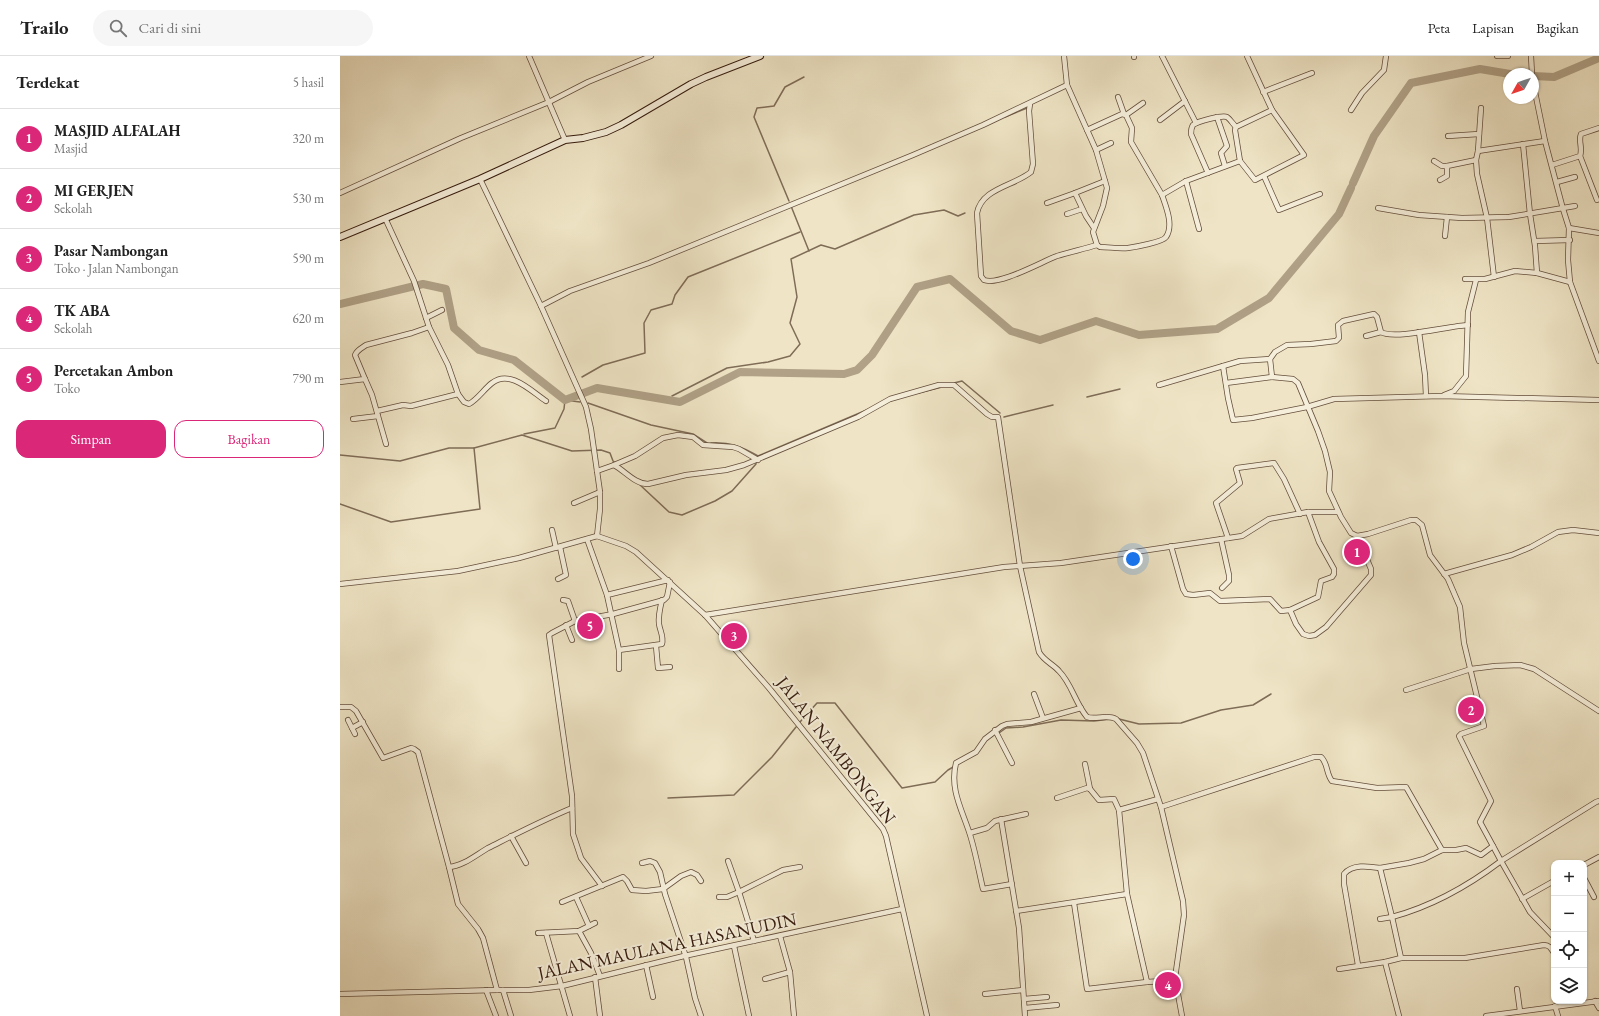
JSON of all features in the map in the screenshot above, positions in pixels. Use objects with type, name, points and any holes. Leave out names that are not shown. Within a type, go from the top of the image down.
[{"type":"main road","points":[[340,237],[480,179],[565,140],[583,138],[606,132],[696,82],[760,56]]},
{"type":"street","points":[[529,56],[565,140]]},
{"type":"street","points":[[340,193],[461,138],[549,102],[588,82],[651,56]]},
{"type":"street","points":[[1064,56],[1067,85],[1096,150],[1107,188],[1106,197],[1093,232],[1097,245]]},
{"type":"street","points":[[1162,56],[1196,123]]},
{"type":"street","points":[[1208,173],[1191,134],[1191,129],[1196,123],[1217,117],[1227,117],[1236,127],[1240,161],[1254,179],[1264,176],[1304,155],[1272,110],[1247,56]]},
{"type":"street","points":[[1351,110],[1362,93],[1384,70],[1386,56]]},
{"type":"street","points":[[1497,56],[1508,56]]},
{"type":"street","points":[[1531,56],[1532,68]]},
{"type":"street","points":[[1263,92],[1312,73]]},
{"type":"street","points":[[541,306],[570,291],[656,260],[913,155],[1030,104],[1067,85]]},
{"type":"street","points":[[1030,104],[1029,111],[1033,164],[1031,172],[989,194],[978,206],[977,212],[981,276],[986,282],[1009,277],[1027,271],[1058,256],[1097,245],[1100,247],[1128,248],[1165,239],[1168,229],[1168,215],[1162,195],[1131,142],[1132,126],[1118,97]]},
{"type":"street","points":[[1160,120],[1185,101]]},
{"type":"street","points":[[1087,130],[1125,114],[1143,103]]},
{"type":"street","points":[[1537,104],[1545,141],[1563,209],[1570,228],[1568,260],[1570,282],[1599,361]]},
{"type":"street","points":[[1481,108],[1476,160],[1477,174],[1487,218],[1494,277]]},
{"type":"street","points":[[1236,127],[1272,110]]},
{"type":"street","points":[[1217,117],[1227,146],[1221,153],[1225,166]]},
{"type":"street","points":[[1597,200],[1580,156],[1582,151],[1580,137],[1581,134],[1599,128]]},
{"type":"street","points":[[1448,136],[1479,134]]},
{"type":"street","points":[[1478,151],[1545,141]]},
{"type":"street","points":[[1096,150],[1111,143]]},
{"type":"street","points":[[1523,144],[1537,273]]},
{"type":"street","points":[[1552,165],[1580,156]]},
{"type":"street","points":[[1434,161],[1442,166],[1447,166],[1476,160]]},
{"type":"street","points":[[1162,195],[1186,181],[1240,161]]},
{"type":"street","points":[[1440,180],[1447,176],[1447,166]]},
{"type":"street","points":[[1264,176],[1279,210],[1320,194]]},
{"type":"street","points":[[1557,182],[1575,176]]},
{"type":"street","points":[[340,584],[458,571],[519,558],[597,536],[600,492],[591,429],[583,400],[541,306],[480,179]]},
{"type":"street","points":[[1046,203],[1105,181]]},
{"type":"street","points":[[1186,181],[1199,229]]},
{"type":"street","points":[[1075,193],[1082,209],[1094,228]]},
{"type":"street","points":[[1378,208],[1447,217],[1487,218],[1530,214],[1575,206]]},
{"type":"street","points":[[1067,214],[1082,209]]},
{"type":"street","points":[[1445,236],[1447,217]]},
{"type":"street","points":[[385,218],[414,281],[429,327],[448,365],[458,394],[464,402],[469,404],[492,383],[504,377],[513,379],[546,401]]},
{"type":"street","points":[[1570,228],[1599,233]]},
{"type":"street","points":[[1534,241],[1570,240]]},
{"type":"street","points":[[1464,279],[1476,280],[1515,271],[1537,273],[1570,282]]},
{"type":"street","points":[[1441,396],[1454,391],[1466,376],[1468,312],[1476,280]]},
{"type":"street","points":[[426,318],[442,310]]},
{"type":"street","points":[[1272,377],[1270,359],[1275,352],[1287,345],[1336,341],[1339,338],[1338,325],[1340,323],[1374,314],[1377,317],[1380,332]]},
{"type":"street","points":[[1366,336],[1380,332],[1389,335],[1468,325]]},
{"type":"street","points":[[386,444],[378,414],[355,355],[357,351],[366,345],[429,327]]},
{"type":"street","points":[[1419,332],[1425,375],[1426,396]]},
{"type":"street","points":[[1159,386],[1245,360],[1270,359]]},
{"type":"street","points":[[1223,366],[1229,405],[1233,420],[1252,418],[1308,407],[1334,399],[1441,396],[1599,400]]},
{"type":"street","points":[[1226,383],[1272,377],[1294,379],[1298,383],[1325,451],[1330,472],[1329,491],[1338,512],[1351,533],[1357,536],[1368,534],[1411,520],[1416,520],[1422,525],[1430,554],[1452,587],[1460,607],[1464,643],[1484,726],[1459,736],[1491,801],[1480,822],[1534,918],[1551,934]]},
{"type":"street","points":[[340,382],[365,379]]},
{"type":"street","points":[[614,465],[644,484],[686,475],[726,470],[758,460],[858,418],[890,399],[939,385],[954,385],[987,414],[992,417],[998,417],[1020,566],[1039,652],[1044,659],[1058,670],[1067,681],[1085,716],[1089,718],[1113,717],[1139,746],[1143,753],[1161,807],[1184,901],[1184,915],[1175,978],[1182,1016]]},
{"type":"street","points":[[353,419],[378,414],[403,405],[411,406],[458,394]]},
{"type":"street","points":[[597,471],[635,456],[663,438],[678,435],[693,437],[703,445],[733,447],[758,460]]},
{"type":"street","points":[[1228,538],[1216,503],[1240,483],[1237,468],[1274,463],[1284,479],[1300,514]]},
{"type":"street","points":[[574,503],[600,492]]},
{"type":"street","points":[[705,615],[1004,567],[1062,563],[1228,538],[1246,534],[1269,519],[1308,512],[1338,512]]},
{"type":"street","points":[[1171,546],[1185,592],[1193,595],[1210,593],[1220,601],[1270,599],[1282,611],[1290,610],[1318,597],[1321,581],[1332,577],[1334,574],[1334,570],[1319,542],[1308,512]]},
{"type":"street","points":[[552,530],[566,575],[558,579]]},
{"type":"street","points":[[1444,574],[1512,555],[1531,547],[1558,532],[1573,530],[1599,533]]},
{"type":"street","name":"JALAN NAMBONGAN","points":[[597,536],[626,546],[636,552],[705,615],[769,688],[883,829],[886,836],[927,1016]]},
{"type":"street","points":[[1290,610],[1296,624],[1303,634],[1309,636],[1315,635],[1326,626],[1371,575],[1371,569],[1357,536]]},
{"type":"street","points":[[1221,538],[1229,575],[1228,581],[1222,588]]},
{"type":"street","points":[[587,539],[613,614],[619,650],[619,669]]},
{"type":"street","points":[[602,886],[580,855],[573,831],[572,793],[549,636],[552,632],[575,621],[613,614],[662,600],[667,597],[669,581],[607,595]]},
{"type":"street","points":[[563,600],[568,601],[575,621]]},
{"type":"street","points":[[619,650],[656,646],[663,642],[659,624],[662,600]]},
{"type":"street","points":[[566,625],[572,640]]},
{"type":"street","points":[[656,646],[658,668],[670,667]]},
{"type":"street","points":[[1406,690],[1471,669],[1520,665],[1534,669],[1599,711]]},
{"type":"street","points":[[1034,694],[1043,718]]},
{"type":"street","points":[[340,707],[351,708],[356,711],[383,758],[411,748],[418,752],[458,904],[478,929],[483,938],[500,990],[511,1016]]},
{"type":"street","points":[[1012,884],[983,889],[970,833],[958,805],[953,774],[956,763],[976,752],[985,738],[995,730],[1007,724],[1031,722],[1081,708]]},
{"type":"street","points":[[348,720],[355,734]]},
{"type":"street","points":[[352,728],[363,722]]},
{"type":"street","points":[[995,730],[1012,763]]},
{"type":"street","points":[[1161,807],[1307,759],[1321,756],[1332,781],[1377,788],[1406,787],[1442,850]]},
{"type":"street","points":[[1085,764],[1090,789],[1099,800],[1114,799],[1119,810],[1127,894],[1147,982]]},
{"type":"street","points":[[1057,798],[1081,790],[1090,789]]},
{"type":"street","points":[[1119,810],[1158,799]]},
{"type":"street","points":[[1380,919],[1422,908],[1450,894],[1478,878],[1501,861],[1599,801]]},
{"type":"street","points":[[449,867],[471,859],[511,836],[572,808]]},
{"type":"street","points":[[970,833],[987,828],[995,820],[1026,814]]},
{"type":"street","points":[[1001,819],[1016,911],[1025,1016]]},
{"type":"street","points":[[511,836],[526,863]]},
{"type":"street","points":[[1358,966],[1344,884],[1344,874],[1348,870],[1360,867],[1380,868],[1409,863],[1442,850],[1466,848],[1481,855],[1493,846]]},
{"type":"street","points":[[1587,863],[1599,857]]},
{"type":"street","points":[[642,863],[650,861],[655,863],[660,872],[663,889],[686,957],[694,998],[701,1016]]},
{"type":"street","points":[[728,861],[754,941]]},
{"type":"street","points":[[719,897],[727,897],[739,892],[783,870],[800,867]]},
{"type":"street","points":[[1380,868],[1401,958]]},
{"type":"street","points":[[562,902],[623,877],[628,881],[632,890],[646,891],[663,889],[681,876],[691,872],[697,875],[701,881]]},
{"type":"street","points":[[1522,899],[1551,883]]},
{"type":"street","points":[[1587,884],[1594,897]]},
{"type":"street","points":[[1016,911],[1127,894]]},
{"type":"street","points":[[576,897],[589,926]]},
{"type":"street","points":[[1074,903],[1087,989],[1163,981],[1175,978]]},
{"type":"street","name":"JALAN MAULANA HASANUDIN","points":[[340,994],[529,990],[562,986],[646,965],[902,909]]},
{"type":"street","points":[[538,934],[578,931],[595,923]]},
{"type":"street","points":[[578,931],[591,953],[600,976]]},
{"type":"street","points":[[546,933],[570,1016]]},
{"type":"street","points":[[780,936],[790,972],[794,1016]]},
{"type":"street","points":[[1339,969],[1401,958],[1465,958],[1544,945],[1551,948]]},
{"type":"street","points":[[734,946],[749,1016]]},
{"type":"street","points":[[1385,962],[1399,1016]]},
{"type":"street","points":[[646,965],[653,997]]},
{"type":"street","points":[[765,979],[790,972]]},
{"type":"street","points":[[595,977],[600,1016]]},
{"type":"street","points":[[1516,989],[1520,1011]]},
{"type":"street","points":[[486,990],[496,1016]]},
{"type":"street","points":[[985,994],[1023,990]]},
{"type":"street","points":[[1024,999],[1047,997]]},
{"type":"street","points":[[1587,1001],[1597,1001],[1599,1008]]},
{"type":"street","points":[[1486,1016],[1564,1004]]},
{"type":"street","points":[[1025,1008],[1057,1005]]},
{"type":"street","points":[[1555,1006],[1558,1016]]},
{"type":"waterway","points":[[1539,76],[1554,77],[1599,58]]},
{"type":"waterway","points":[[1353,183],[1374,136],[1411,83],[1480,69],[1503,73]]},
{"type":"waterway","points":[[789,201],[754,117],[757,108],[774,106],[785,87],[804,77]]},
{"type":"waterway","points":[[1005,117],[1027,108]]},
{"type":"waterway","points":[[340,304],[423,284],[446,289],[454,328],[479,350],[514,360],[565,400],[597,388],[680,402],[740,372],[844,374],[857,370],[872,355],[917,287],[950,279],[1011,331],[1040,340],[1096,321],[1139,335],[1217,329],[1269,298],[1339,214],[1351,188]]},
{"type":"waterway","points":[[791,206],[809,251]]},
{"type":"waterway","points":[[672,396],[727,368],[768,362],[790,356],[800,344],[790,323],[797,297],[791,259],[821,245],[835,249],[914,215],[944,210],[958,216],[965,213]]},
{"type":"waterway","points":[[582,377],[603,365],[645,353],[644,323],[651,310],[672,304],[675,295],[688,277],[800,232]]},
{"type":"waterway","points":[[954,383],[962,381],[1000,413]]},
{"type":"waterway","points":[[918,393],[942,387]]},
{"type":"waterway","points":[[1087,397],[1120,389]]},
{"type":"waterway","points":[[524,434],[555,428],[564,409],[565,400],[580,402]]},
{"type":"waterway","points":[[588,403],[651,425],[693,434],[707,443]]},
{"type":"waterway","points":[[1004,417],[1053,405]]},
{"type":"waterway","points":[[711,443],[735,445],[758,456],[869,409]]},
{"type":"waterway","points":[[340,504],[391,522],[480,509],[474,448],[522,435],[572,451],[601,450],[610,453],[613,461],[616,463]]},
{"type":"waterway","points":[[340,455],[400,461],[449,448],[474,448]]},
{"type":"waterway","points":[[639,484],[669,512],[682,515],[715,501],[732,491],[756,464],[756,462]]},
{"type":"waterway","points":[[1119,719],[1139,724],[1181,723],[1221,710],[1253,705],[1271,694]]},
{"type":"waterway","points":[[800,722],[817,703],[835,703],[902,788],[935,782],[948,770],[955,766]]},
{"type":"waterway","points":[[999,733],[1006,728],[1023,727],[1061,720],[1094,721],[1111,719]]},
{"type":"waterway","points":[[668,798],[734,795],[772,757],[796,727]]},
{"type":"place","name":"MASJID ALFALAH","points":[[1357,552]]},
{"type":"place","name":"Percetakan Ambon","points":[[590,626]]},
{"type":"place","name":"Pasar Nambongan","points":[[734,636]]},
{"type":"place","name":"MI GERJEN","points":[[1471,710]]},
{"type":"place","name":"TK ABA","points":[[1168,985]]}]
